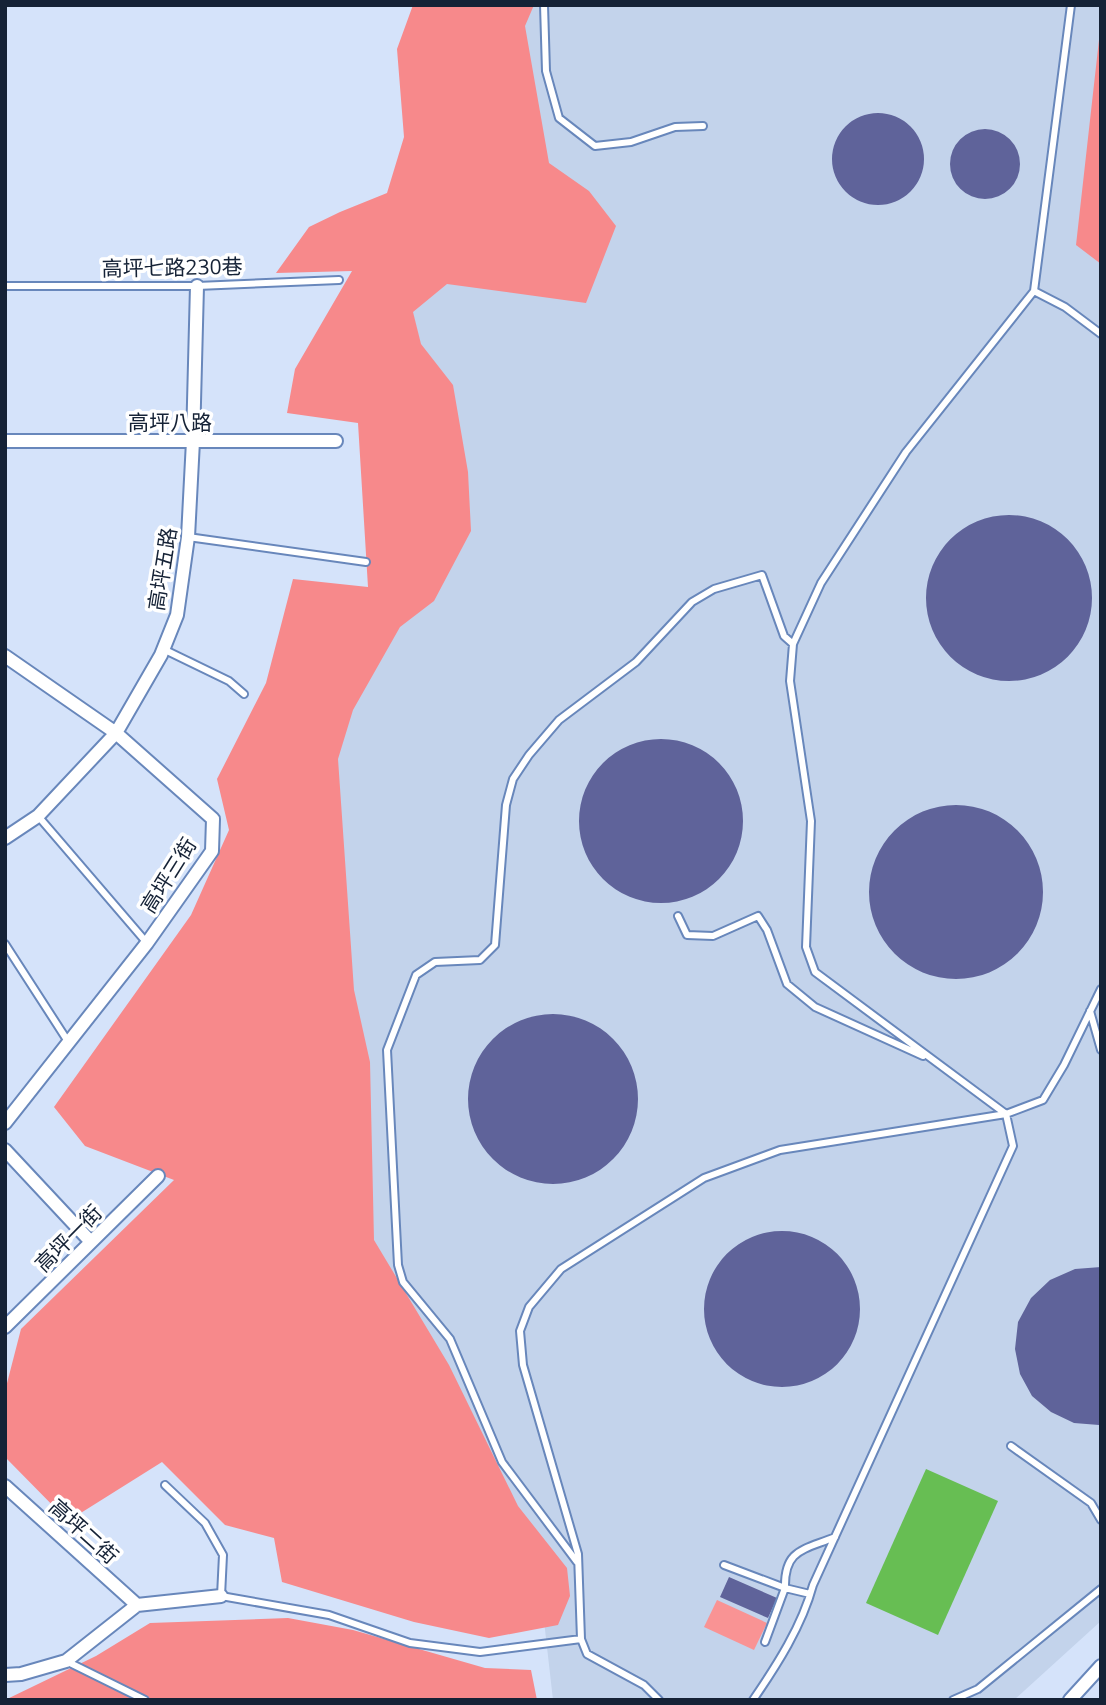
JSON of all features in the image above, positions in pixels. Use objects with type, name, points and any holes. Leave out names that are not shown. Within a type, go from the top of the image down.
[{"type":"street","name":"高坪五路","points":[[5,838],[38,816],[116,733],[163,649],[177,615],[188,537],[197,286]]},
{"type":"street","name":"高坪八路","points":[[5,442],[336,441]]},
{"type":"street","name":"高坪三街","points":[[5,656],[116,733],[213,819],[212,851],[147,943],[5,1123]]},
{"type":"street","points":[[5,1150],[91,1242]]},
{"type":"street","name":"高坪一街","points":[[5,1327],[158,1176]]},
{"type":"street","name":"高坪二街","points":[[6,1488],[137,1605]]},
{"type":"street","points":[[5,1675],[21,1674],[66,1661],[137,1605],[222,1596]]},
{"type":"street","points":[[1070,1700],[1101,1666]]},
{"type":"lane","points":[[544,5],[546,71],[559,118],[595,146],[631,142],[675,127],[702,126]]},
{"type":"lane","points":[[752,1700],[769,1676],[807,1609],[810,1594],[835,1537],[1013,1146],[1006,1114],[815,972],[806,947],[811,821],[790,681],[793,644],[821,583],[906,452],[1034,290],[1071,5]]},
{"type":"lane","name":"高坪七路230巷","points":[[5,286],[197,286],[339,280]]},
{"type":"lane","points":[[1034,290],[1065,307],[1101,334]]},
{"type":"lane","points":[[188,537],[366,562]]},
{"type":"lane","points":[[578,1564],[502,1462],[450,1339],[403,1282],[398,1265],[387,1051],[416,975],[435,962],[480,960],[495,945],[506,805],[513,779],[529,755],[559,720],[636,662],[692,602],[715,589],[762,575],[784,636],[793,644]]},
{"type":"lane","points":[[163,649],[229,681],[244,694]]},
{"type":"lane","points":[[38,816],[147,943]]},
{"type":"lane","points":[[678,916],[687,935],[713,936],[758,916],[767,930],[788,984],[814,1007],[934,1061]]},
{"type":"lane","points":[[5,944],[69,1043]]},
{"type":"lane","points":[[659,1700],[645,1685],[587,1654],[581,1639],[578,1554],[523,1365],[520,1331],[529,1307],[561,1269],[704,1178],[780,1150],[1006,1114],[1042,1100],[1064,1065],[1101,989]]},
{"type":"lane","points":[[1090,1011],[1101,1051]]},
{"type":"lane","points":[[1011,1446],[1091,1503],[1101,1520]]},
{"type":"lane","points":[[165,1485],[205,1523],[223,1555],[222,1596],[329,1615],[411,1643],[480,1652],[581,1639]]},
{"type":"lane","points":[[765,1642],[785,1588],[785,1570],[794,1554],[835,1537]]},
{"type":"lane","points":[[724,1565],[785,1588],[810,1594]]},
{"type":"lane","points":[[953,1700],[978,1689],[1101,1588]]},
{"type":"lane","points":[[66,1661],[145,1700]]},
{"type":"shaded area","points":[[413,5],[534,5],[525,26],[549,163],[589,191],[616,226],[586,303],[447,284],[413,312],[421,344],[453,385],[468,472],[471,531],[434,601],[400,627],[353,710],[338,759],[354,990],[370,1062],[374,1240],[449,1365],[518,1506],[567,1568],[570,1596],[558,1625],[489,1638],[414,1622],[282,1582],[274,1538],[225,1525],[162,1462],[68,1521],[5,1457],[5,1391],[21,1329],[174,1180],[85,1146],[54,1107],[191,915],[229,830],[217,779],[266,683],[293,579],[368,587],[358,423],[287,413],[295,369],[352,271],[276,273],[309,227],[387,193],[404,137],[397,49]]},
{"type":"shaded area","points":[[427,5],[1101,5],[1101,1621],[1014,1700],[553,1700],[538,1568],[321,1275],[316,730],[378,606]]},
{"type":"shaded area","points":[[1101,22],[1101,264],[1076,245]]},
{"type":"shaded area","points":[[926,1469],[998,1501],[938,1635],[866,1603]]},
{"type":"shaded area","points":[[717,1600],[767,1623],[754,1650],[704,1627]]},
{"type":"shaded area","points":[[288,1618],[353,1630],[485,1668],[531,1670],[537,1700],[5,1700],[96,1656],[150,1623]]},
{"type":"building","points":[[878,113],[896,116],[911,126],[921,141],[924,159],[921,177],[911,192],[896,202],[878,205],[860,202],[845,192],[835,177],[832,159],[835,141],[845,126],[860,116]]},
{"type":"building","points":[[985,129],[1010,139],[1020,164],[1010,189],[985,199],[960,189],[950,164],[960,139]]},
{"type":"building","points":[[1009,515],[1041,521],[1068,539],[1086,566],[1092,598],[1086,630],[1068,657],[1041,675],[1009,681],[977,675],[950,657],[932,630],[926,598],[932,566],[950,539],[977,521]]},
{"type":"building","points":[[661,739],[692,745],[719,763],[737,790],[743,821],[737,852],[719,879],[692,897],[661,903],[630,897],[603,879],[585,852],[579,821],[585,790],[603,763],[630,745]]},
{"type":"building","points":[[956,805],[989,811],[1018,830],[1037,859],[1043,892],[1037,925],[1018,954],[989,973],[956,979],[923,973],[894,954],[875,925],[869,892],[875,859],[894,830],[923,811]]},
{"type":"building","points":[[553,1014],[585,1021],[600,1028],[613,1039],[624,1052],[631,1067],[638,1099],[631,1131],[624,1146],[613,1159],[600,1170],[585,1177],[553,1184],[521,1177],[506,1170],[493,1159],[482,1146],[475,1131],[468,1099],[475,1067],[482,1052],[493,1039],[506,1028],[521,1021]]},
{"type":"building","points":[[782,1231],[812,1236],[837,1254],[855,1279],[860,1309],[855,1339],[837,1364],[812,1382],[782,1387],[752,1382],[727,1364],[709,1339],[704,1309],[709,1279],[727,1254],[752,1236]]},
{"type":"building","points":[[1101,1267],[1101,1425],[1074,1423],[1051,1412],[1032,1396],[1020,1374],[1015,1349],[1018,1322],[1031,1298],[1050,1280],[1075,1269]]},
{"type":"building","points":[[729,1577],[777,1598],[768,1618],[720,1597]]}]
